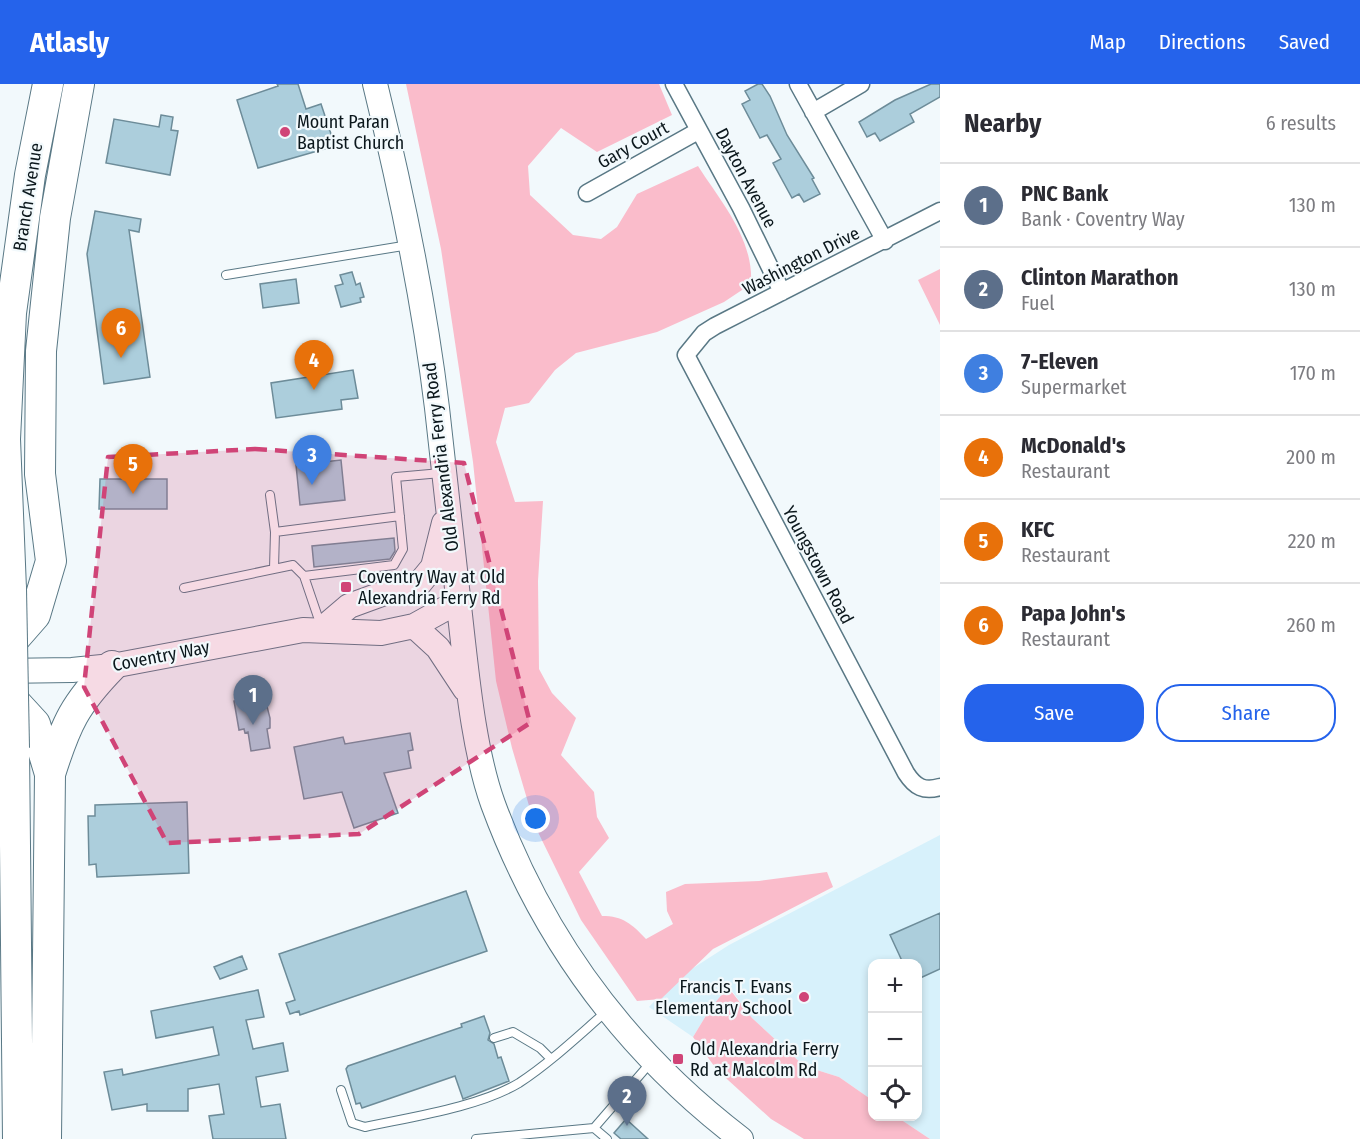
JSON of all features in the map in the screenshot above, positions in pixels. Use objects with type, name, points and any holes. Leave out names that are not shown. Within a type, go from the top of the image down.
[{"type":"highway","name":"Branch Avenue","points":[[18,1139],[14,748],[5,439],[10,313],[30,175],[48,84]]},
{"type":"highway","points":[[0,655],[35,615],[51,561],[40,474],[41,351],[55,218],[79,84]]},
{"type":"highway","points":[[50,774],[65,728],[85,694],[112,666]]},
{"type":"highway","points":[[0,686],[35,724],[50,774],[46,1139]]},
{"type":"main road","name":"Old Alexandria Ferry Road","points":[[375,84],[390,143],[426,337],[470,696],[492,802],[546,916],[578,968],[609,1010],[652,1061],[690,1098],[741,1139]]},
{"type":"main road","points":[[322,629],[349,606],[390,591],[419,585],[433,567],[448,512]]},
{"type":"main road","points":[[390,591],[459,601]]},
{"type":"main road","name":"Coventry Way","points":[[0,671],[112,666],[303,630],[381,633],[414,626],[459,601]]},
{"type":"main road","points":[[414,626],[438,648],[470,696]]},
{"type":"street","name":"Dayton Avenue","points":[[674,84],[741,208],[782,292]]},
{"type":"street","points":[[798,84],[885,241]]},
{"type":"street","points":[[813,112],[861,84]]},
{"type":"street","name":"Gary Court","points":[[586,193],[698,131]]},
{"type":"street","name":"Washington Drive","points":[[686,355],[710,330],[940,211]]},
{"type":"street","name":"Youngstown Road","points":[[686,355],[906,773],[921,788],[930,790],[940,787]]},
{"type":"lane","points":[[226,275],[409,245]]},
{"type":"lane","points":[[303,576],[394,566],[403,549],[396,477],[444,473]]},
{"type":"lane","points":[[270,495],[275,531],[274,568]]},
{"type":"lane","points":[[275,531],[400,516]]},
{"type":"lane","points":[[184,588],[293,565],[303,576],[322,629]]},
{"type":"lane","points":[[341,1090],[352,1123],[365,1127],[456,1108],[517,1084],[551,1059],[609,1010]]},
{"type":"lane","points":[[494,1038],[513,1032],[540,1048],[551,1059]]},
{"type":"lane","points":[[476,1139],[594,1128],[652,1061]]},
{"type":"lane","points":[[594,1128],[607,1139]]},
{"type":"highlighted area","points":[[255,449],[464,463],[530,723],[359,834],[167,843],[84,687],[108,457]]},
{"type":"shaded area","points":[[406,84],[659,84],[672,115],[597,152],[561,128],[528,166],[530,195],[573,235],[601,239],[617,227],[637,194],[698,166],[726,207],[742,236],[747,252],[751,267],[751,284],[724,302],[657,332],[576,353],[555,370],[529,403],[505,408],[496,442],[515,502],[543,501],[538,581],[539,669],[552,693],[576,718],[561,755],[594,792],[597,817],[609,838],[579,872],[602,916],[616,917],[627,922],[646,939],[673,924],[667,911],[666,892],[685,884],[759,881],[827,872],[833,887],[713,949],[661,999],[637,1001],[581,920],[535,826],[512,748],[496,681],[473,462],[441,249]]},
{"type":"shaded area","points":[[940,269],[940,325],[918,280]]},
{"type":"shaded area","name":"Francis T. Evans Elementary School","points":[[940,835],[940,1139],[930,1139],[903,1121],[922,1121],[922,959],[868,959],[868,1097],[839,1077],[804,1066],[752,1018],[729,987],[710,1009],[693,1037],[649,1007],[673,981],[729,945]]},
{"type":"shaded area","points":[[728,987],[752,1018],[804,1066],[839,1077],[868,1097],[868,1121],[903,1121],[930,1139],[804,1139],[771,1119],[717,1070],[693,1037],[710,1009]]},
{"type":"building","points":[[277,84],[298,84],[306,109],[321,104],[335,146],[258,168],[237,100],[278,86]]},
{"type":"building","points":[[762,84],[770,96],[787,135],[814,178],[812,179],[820,194],[804,202],[799,194],[792,198],[773,163],[781,159],[767,135],[760,138],[742,104],[750,100],[745,91]]},
{"type":"building","points":[[931,84],[940,84],[940,97],[910,114],[914,122],[880,141],[875,133],[867,137],[859,122],[895,100]]},
{"type":"building","points":[[161,115],[173,117],[171,130],[178,131],[170,175],[106,163],[114,119],[159,127]]},
{"type":"building","points":[[95,211],[141,219],[139,232],[129,230],[150,377],[104,384],[87,254]]},
{"type":"building","points":[[352,272],[356,285],[360,283],[364,297],[360,298],[361,302],[341,307],[335,286],[343,284],[340,275]]},
{"type":"building","points":[[296,279],[299,303],[263,308],[260,284]]},
{"type":"building","points":[[353,370],[358,398],[341,400],[342,409],[276,418],[271,383]]},
{"type":"building","points":[[341,460],[345,500],[300,505],[296,465]]},
{"type":"building","points":[[100,479],[167,479],[167,509],[99,509]]},
{"type":"building","points":[[394,538],[395,551],[390,559],[314,567],[312,546]]},
{"type":"building","points":[[263,691],[270,718],[270,728],[267,729],[270,748],[251,751],[248,732],[245,733],[244,729],[239,730],[234,701],[239,700],[238,695]]},
{"type":"building","points":[[410,733],[413,750],[408,751],[411,768],[384,773],[398,813],[354,828],[342,792],[304,799],[294,747],[343,737],[345,744]]},
{"type":"building","points":[[187,802],[189,873],[97,877],[96,864],[89,865],[88,816],[95,816],[95,805]]},
{"type":"building","points":[[466,891],[487,951],[300,1015],[299,1011],[290,1014],[286,1003],[295,1000],[279,954]]},
{"type":"building","points":[[940,913],[940,969],[922,977],[922,959],[901,959],[890,935]]},
{"type":"building","points":[[242,956],[247,969],[220,979],[214,967]]},
{"type":"building","points":[[258,990],[264,1017],[246,1020],[253,1049],[283,1043],[288,1071],[256,1077],[261,1107],[280,1104],[286,1139],[213,1139],[209,1116],[224,1114],[219,1084],[188,1089],[188,1111],[147,1111],[147,1104],[112,1110],[104,1072],[122,1069],[123,1075],[219,1055],[213,1027],[156,1038],[151,1011]]},
{"type":"building","points":[[484,1016],[490,1033],[488,1040],[494,1044],[498,1058],[501,1057],[509,1081],[463,1099],[455,1076],[362,1108],[360,1103],[356,1104],[346,1069],[348,1066],[462,1027],[461,1024]]},
{"type":"building","points":[[626,1119],[648,1139],[621,1139],[614,1133]]},
{"type":"place","name":"Mount Paran Baptist Church","points":[[285,132]]},
{"type":"place","name":"Papa John's","points":[[121,358]]},
{"type":"place","name":"McDonald's","points":[[314,390]]},
{"type":"place","name":"7-Eleven","points":[[312,485]]},
{"type":"place","name":"KFC","points":[[133,494]]},
{"type":"place","name":"Coventry Way at Old Alexandria Ferry Rd","points":[[346,587]]},
{"type":"place","name":"PNC Bank","points":[[253,725]]},
{"type":"place","name":"Francis T. Evans Elementary School","points":[[804,997]]},
{"type":"place","name":"Old Alexandria Ferry Rd at Malcolm Rd","points":[[678,1059]]},
{"type":"place","name":"Clinton Marathon","points":[[627,1126]]}]
